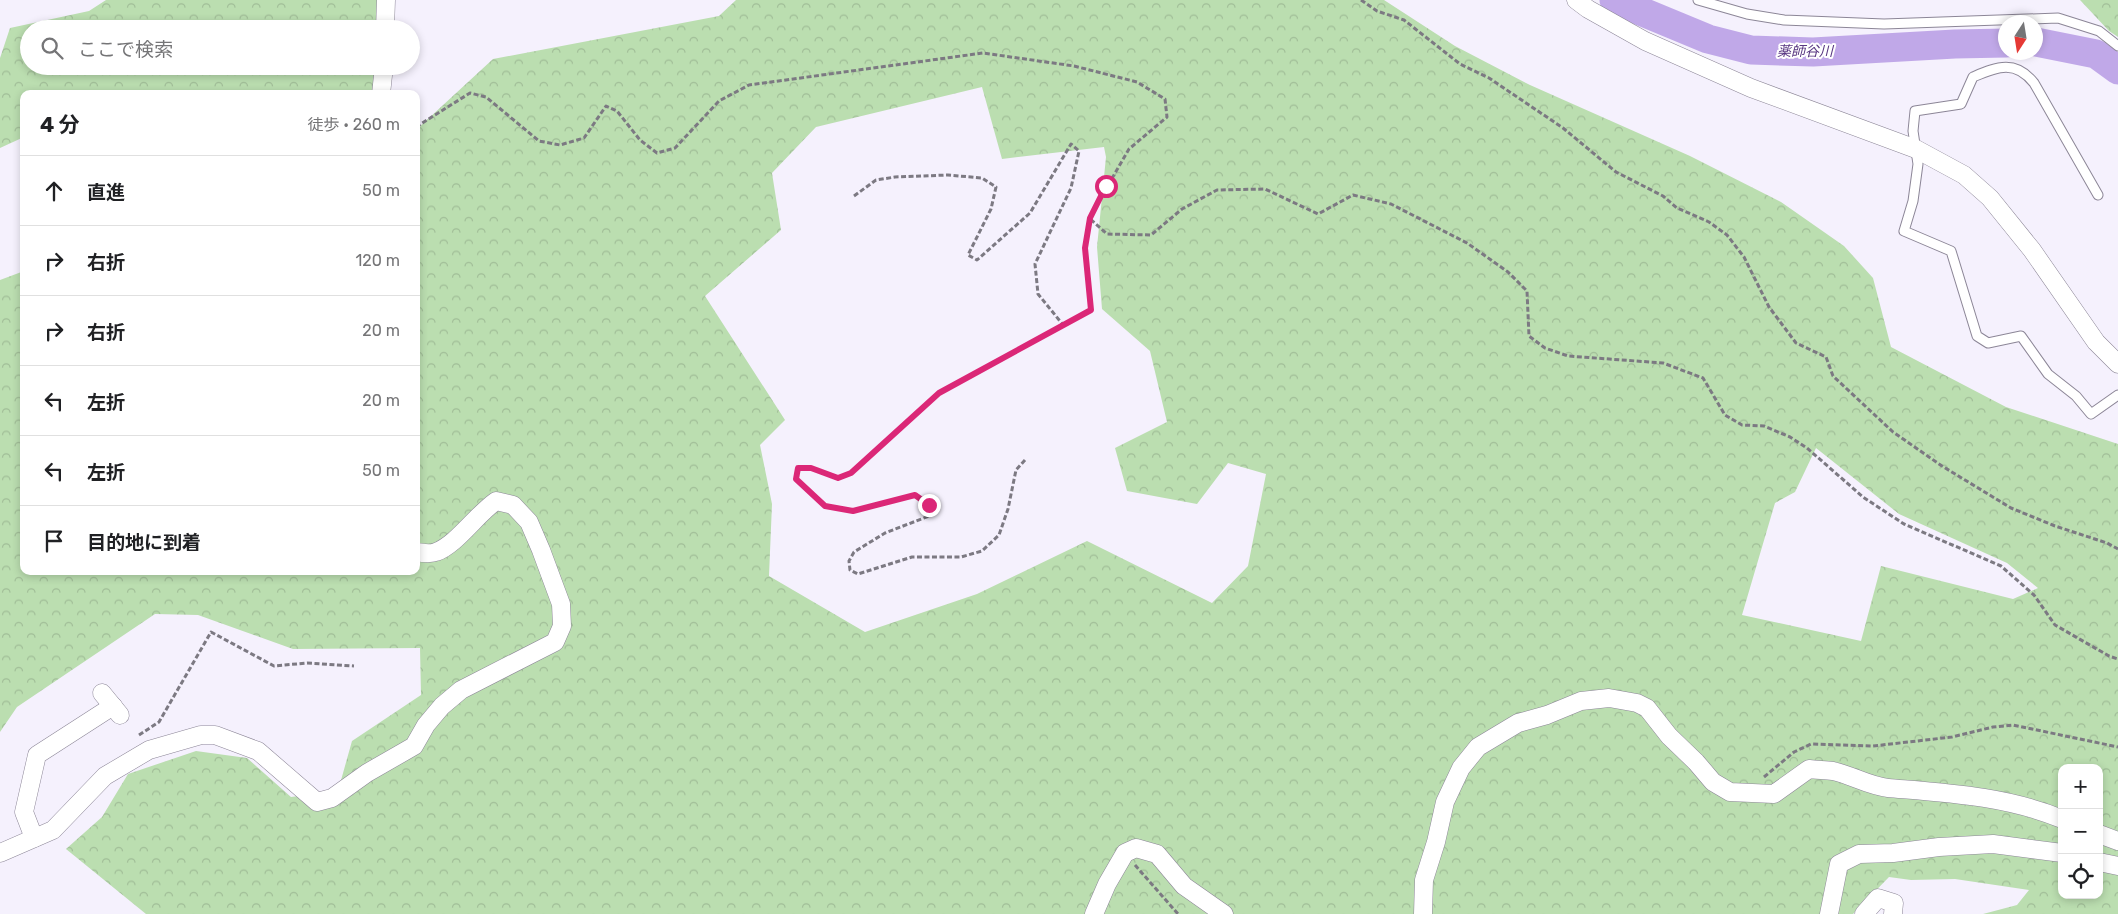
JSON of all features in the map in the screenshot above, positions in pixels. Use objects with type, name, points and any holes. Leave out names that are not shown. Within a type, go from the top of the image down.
[{"type":"street","points":[[385,20],[386,0]]},
{"type":"street","points":[[1576,0],[1588,9],[1645,41],[1750,88],[1916,149],[1964,175],[1990,198],[2032,250],[2096,342],[2118,364]]},
{"type":"street","points":[[382,90],[383,75]]},
{"type":"street","points":[[0,853],[53,830],[104,776],[149,750],[201,735],[214,735],[258,751],[317,802],[332,798],[367,773],[414,746],[431,719],[442,706],[461,690],[555,642],[562,626],[561,604],[529,522],[513,505],[496,501],[482,510],[449,544],[435,553],[420,552]]},
{"type":"street","points":[[1423,914],[1424,880],[1436,842],[1445,802],[1461,768],[1478,748],[1518,722],[1547,715],[1581,702],[1609,698],[1637,703],[1647,708],[1669,736],[1696,762],[1713,782],[1730,792],[1774,794],[1810,769],[1833,771],[1886,788],[1912,788],[1991,798],[2036,808],[2058,817]]},
{"type":"street","points":[[34,838],[24,812],[39,745],[112,705]]},
{"type":"street","points":[[2103,835],[2118,841]]},
{"type":"street","points":[[1829,914],[1839,864],[1859,854],[1893,853],[1939,847],[1993,844],[2058,852]]},
{"type":"street","points":[[1094,914],[1107,884],[1125,853],[1136,848],[1157,854],[1184,886],[1224,914]]},
{"type":"street","points":[[2103,863],[2118,866]]},
{"type":"street","points":[[1864,914],[1878,898],[1894,903],[1893,914]]},
{"type":"lane","points":[[1698,0],[1747,14],[1784,20],[1884,24],[2058,18],[2099,31],[2118,46]]},
{"type":"lane","points":[[2098,195],[2034,83],[2028,75],[2020,70],[2002,65],[1973,76],[1961,104],[1915,111],[1913,131],[1918,164],[1913,201],[1904,231],[1951,251],[1977,336],[1988,343],[2021,336],[2048,374],[2076,396],[2091,414],[2118,395]]},
{"type":"path","points":[[1361,0],[1377,11],[1404,20],[1460,64],[1489,78],[1563,128],[1616,172],[1662,196],[1677,208],[1709,222],[1727,235],[1744,257],[1769,306],[1796,343],[1826,357],[1833,376],[1893,432],[1942,466],[2011,508],[2107,543],[2118,549]]},
{"type":"path","points":[[420,124],[470,92],[486,97],[539,141],[560,145],[584,138],[606,106],[617,111],[640,140],[657,153],[675,148],[719,101],[749,85],[983,53],[1074,66],[1137,82],[1166,99],[1167,117],[1129,149],[1090,218],[1085,248],[1091,310],[939,393],[851,473],[838,478],[811,468],[798,468],[796,479],[825,506],[853,511],[915,495],[929,505],[929,516],[885,534],[854,552],[849,560],[850,570],[858,574],[912,557],[961,557],[982,551],[999,534],[1008,509],[1016,470],[1025,460]]},
{"type":"path","points":[[854,196],[876,180],[895,177],[948,175],[982,178],[996,188],[991,209],[968,255],[977,260],[1030,213],[1071,144],[1079,150],[1071,188],[1036,264],[1038,294],[1064,326]]},
{"type":"path","points":[[1090,218],[1107,234],[1151,235],[1182,209],[1217,190],[1265,189],[1318,214],[1353,195],[1391,204],[1467,243],[1508,272],[1527,291],[1529,336],[1545,348],[1568,356],[1663,362],[1703,378],[1725,415],[1742,424],[1764,426],[1790,437],[1807,448],[1863,497],[1904,524],[2001,566],[2034,594],[2054,625],[2109,656],[2118,659]]},
{"type":"path","points":[[135,738],[158,722],[211,632],[274,666],[307,664],[354,666]]},
{"type":"path","points":[[1748,794],[1774,768],[1794,752],[1811,744],[1873,746],[1944,738],[1993,727],[2013,725],[2118,747]]},
{"type":"path","points":[[1125,853],[1178,914]]},
{"type":"green space","points":[[106,0],[394,0],[390,20],[47,20],[89,11]]},
{"type":"green space","points":[[736,0],[1384,0],[1455,46],[1530,85],[1690,156],[1781,202],[1844,246],[1873,278],[1891,347],[2006,407],[2118,444],[2118,914],[1983,914],[2017,905],[2029,890],[1955,879],[1911,880],[1889,877],[1853,914],[146,914],[66,849],[102,817],[128,774],[196,751],[247,758],[291,797],[338,791],[352,741],[421,695],[420,648],[293,649],[198,615],[155,614],[17,707],[0,732],[0,280],[20,272],[20,575],[420,575],[420,126],[493,59],[719,16]],"holes":[[[982,87],[1002,159],[1104,147],[1106,157],[1097,247],[1102,309],[1150,351],[1167,422],[1115,448],[1127,491],[1197,504],[1228,463],[1266,474],[1248,566],[1212,603],[1087,541],[977,594],[865,632],[769,576],[772,504],[760,445],[785,420],[705,296],[781,230],[772,173],[816,127]],[[1816,448],[1899,514],[2007,563],[2038,588],[2013,599],[1881,566],[1861,641],[1742,615],[1775,503],[1795,492]]]},
{"type":"green space","points":[[2080,0],[2118,0],[2118,37],[2109,31]]},
{"type":"green space","points":[[20,26],[20,75],[379,75],[376,90],[20,90],[20,139],[0,148],[0,58],[10,28]]},
{"type":"waterway","name":"薬師谷川","points":[[1614,0],[1708,39],[1751,50],[1813,52],[1998,43]]},
{"type":"waterway","name":"薬師谷川","points":[[2043,43],[2096,54],[2118,70]]},
{"type":"route","points":[[929,505],[915,495],[853,511],[825,506],[796,479],[798,468],[811,468],[838,478],[851,473],[939,393],[1091,310],[1085,248],[1090,218],[1106,186]]}]
